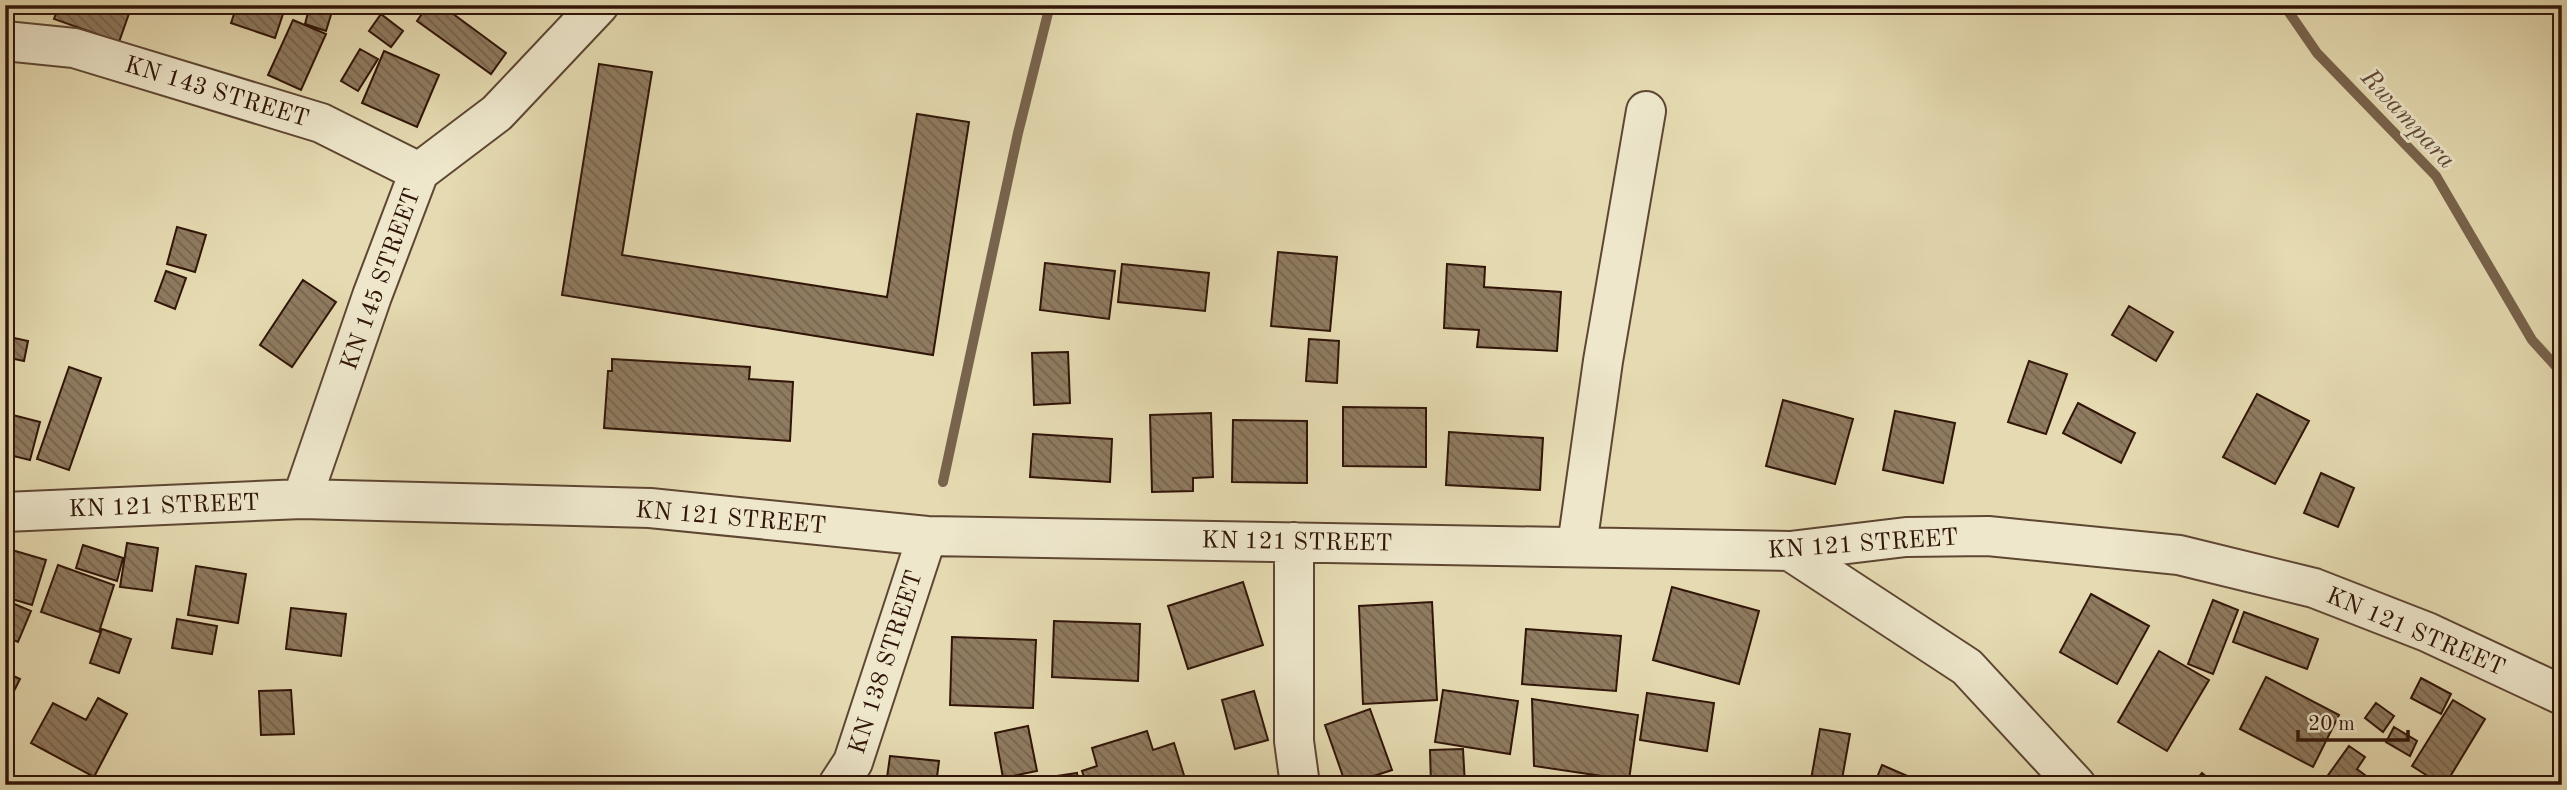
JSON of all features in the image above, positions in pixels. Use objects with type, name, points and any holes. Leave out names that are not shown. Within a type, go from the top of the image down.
[{"type":"street","name":"KN 145 STREET","points":[[302,499],[372,296],[419,172],[497,113],[599,5]]},
{"type":"street","name":"KN 143 STREET","points":[[5,41],[74,48],[321,123],[419,172]]},
{"type":"street","points":[[1577,546],[1603,361],[1646,111]]},
{"type":"street","name":"KN 121 STREET","points":[[5,512],[302,499],[650,508],[927,536],[1790,551],[1906,537],[1988,536],[2179,555],[2314,588],[2427,632],[2562,695]]},
{"type":"street","name":"KN 138 STREET","points":[[838,785],[853,762],[927,536]]},
{"type":"street","points":[[1294,542],[1294,741],[1300,785]]},
{"type":"street","points":[[1790,551],[1967,667],[2076,785]]},
{"type":"building","points":[[59,5],[122,5],[131,8],[119,42],[54,19]]},
{"type":"building","points":[[237,5],[286,5],[275,38],[231,23]]},
{"type":"building","points":[[310,5],[334,5],[326,31],[305,24]]},
{"type":"building","points":[[428,5],[441,5],[506,53],[491,74],[417,21]]},
{"type":"building","points":[[381,14],[403,31],[391,47],[369,31]]},
{"type":"building","points":[[293,20],[326,34],[301,90],[268,75]]},
{"type":"building","points":[[360,49],[378,59],[358,91],[341,81]]},
{"type":"building","points":[[384,51],[439,75],[417,127],[362,103]]},
{"type":"building","points":[[599,64],[652,72],[622,255],[887,297],[917,114],[969,122],[933,355],[562,295]]},
{"type":"building","points":[[177,227],[206,235],[195,272],[167,264]]},
{"type":"building","points":[[1278,252],[1337,257],[1330,331],[1271,326]]},
{"type":"building","points":[[1045,263],[1115,271],[1109,319],[1040,310]]},
{"type":"building","points":[[1122,264],[1209,273],[1205,311],[1118,302]]},
{"type":"building","points":[[1447,264],[1485,267],[1484,287],[1561,292],[1557,351],[1477,347],[1479,330],[1444,328]]},
{"type":"building","points":[[166,271],[186,278],[175,309],[155,301]]},
{"type":"building","points":[[303,280],[336,302],[292,367],[260,345]]},
{"type":"building","points":[[2129,306],[2173,332],[2156,361],[2112,335]]},
{"type":"building","points":[[5,336],[28,341],[24,361],[5,357]]},
{"type":"building","points":[[1309,339],[1339,341],[1337,383],[1306,381]]},
{"type":"building","points":[[1068,352],[1070,403],[1034,405],[1032,353]]},
{"type":"building","points":[[612,359],[750,367],[749,379],[793,382],[790,441],[604,428],[608,371],[612,371]]},
{"type":"building","points":[[2029,361],[2067,374],[2046,434],[2008,422]]},
{"type":"building","points":[[69,367],[101,378],[69,470],[37,459]]},
{"type":"building","points":[[2257,394],[2309,421],[2275,484],[2223,457]]},
{"type":"building","points":[[1783,400],[1853,419],[1835,484],[1766,466]]},
{"type":"building","points":[[2078,403],[2135,433],[2121,463],[2063,433]]},
{"type":"building","points":[[1343,407],[1426,408],[1426,467],[1343,466]]},
{"type":"building","points":[[1895,411],[1955,423],[1943,483],[1883,470]]},
{"type":"building","points":[[5,413],[40,422],[30,460],[5,454]]},
{"type":"building","points":[[1211,413],[1213,477],[1193,478],[1193,491],[1152,492],[1150,415]]},
{"type":"building","points":[[1233,420],[1307,421],[1307,483],[1232,482]]},
{"type":"building","points":[[1449,432],[1543,438],[1540,490],[1446,485]]},
{"type":"building","points":[[1033,434],[1112,439],[1110,482],[1030,477]]},
{"type":"building","points":[[2321,473],[2354,488],[2338,527],[2304,513]]},
{"type":"building","points":[[127,543],[158,548],[152,591],[120,587]]},
{"type":"building","points":[[83,545],[123,558],[117,581],[76,568]]},
{"type":"building","points":[[5,548],[46,560],[32,605],[5,597]]},
{"type":"building","points":[[58,565],[114,585],[99,632],[41,612]]},
{"type":"building","points":[[196,566],[246,574],[238,623],[188,615]]},
{"type":"building","points":[[1243,582],[1263,645],[1188,669],[1168,606]]},
{"type":"building","points":[[1672,587],[1759,611],[1739,684],[1653,660]]},
{"type":"building","points":[[2091,594],[2149,626],[2117,684],[2060,652]]},
{"type":"building","points":[[5,600],[31,611],[18,642],[5,636]]},
{"type":"building","points":[[2213,600],[2238,610],[2213,674],[2188,664]]},
{"type":"building","points":[[1432,602],[1437,700],[1363,704],[1359,606]]},
{"type":"building","points":[[291,608],[346,614],[341,656],[286,649]]},
{"type":"building","points":[[2244,612],[2318,639],[2307,669],[2233,642]]},
{"type":"building","points":[[177,619],[217,626],[212,654],[172,648]]},
{"type":"building","points":[[1054,621],[1140,624],[1138,681],[1052,677]]},
{"type":"building","points":[[102,629],[131,639],[119,673],[90,663]]},
{"type":"building","points":[[1526,629],[1621,636],[1616,691],[1522,684]]},
{"type":"building","points":[[952,637],[1036,640],[1033,708],[950,705]]},
{"type":"building","points":[[2159,651],[2209,680],[2167,751],[2118,722]]},
{"type":"building","points":[[5,672],[20,679],[5,709]]},
{"type":"building","points":[[2266,677],[2339,715],[2313,767],[2240,729]]},
{"type":"building","points":[[2421,678],[2451,694],[2441,714],[2411,698]]},
{"type":"building","points":[[291,690],[294,734],[261,735],[259,691]]},
{"type":"building","points":[[1443,690],[1518,701],[1510,754],[1435,742]]},
{"type":"building","points":[[1254,691],[1268,740],[1235,749],[1222,700]]},
{"type":"building","points":[[1647,693],[1714,703],[1707,751],[1640,740]]},
{"type":"building","points":[[98,698],[127,714],[94,777],[31,743],[53,703],[86,720]]},
{"type":"building","points":[[1532,699],[1638,715],[1629,780],[1534,766]]},
{"type":"building","points":[[2453,700],[2485,719],[2445,785],[2442,785],[2412,766]]},
{"type":"building","points":[[2376,703],[2394,716],[2383,732],[2365,718]]},
{"type":"building","points":[[1370,709],[1392,770],[1346,785],[1325,725]]},
{"type":"building","points":[[1028,726],[1037,771],[1003,778],[995,733]]},
{"type":"building","points":[[2394,727],[2417,741],[2410,756],[2386,742]]},
{"type":"building","points":[[1820,729],[1850,734],[1841,785],[1810,785]]},
{"type":"building","points":[[1147,731],[1153,750],[1174,743],[1187,785],[1087,785],[1082,771],[1097,766],[1092,748]]},
{"type":"building","points":[[2349,746],[2365,757],[2357,769],[2378,785],[2321,785]]},
{"type":"building","points":[[1463,749],[1465,785],[1431,785],[1430,750]]},
{"type":"building","points":[[890,756],[939,761],[936,785],[886,785]]},
{"type":"building","points":[[1882,765],[1928,785],[1874,785]]},
{"type":"building","points":[[1077,773],[1079,785],[1012,785],[1012,783]]},
{"type":"building","points":[[2202,773],[2216,785],[2192,785]]},
{"type":"waterway","points":[[943,482],[1018,133],[1050,5]]},
{"type":"waterway","name":"Rwampara","points":[[2284,5],[2317,53],[2436,176],[2532,340],[2562,373]]}]
